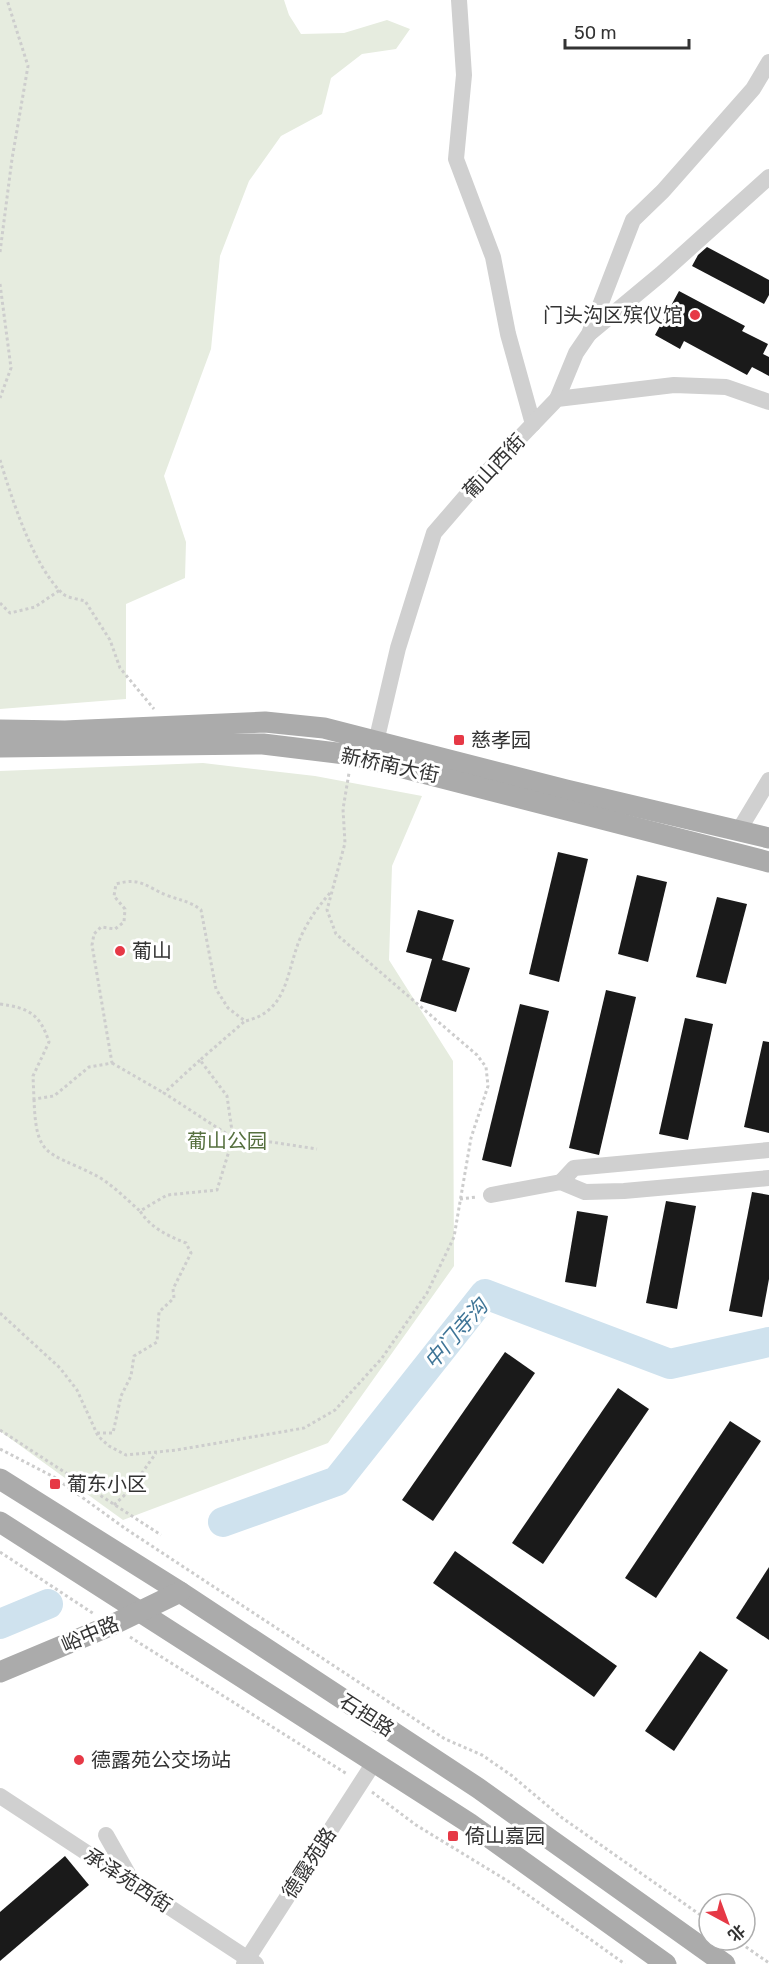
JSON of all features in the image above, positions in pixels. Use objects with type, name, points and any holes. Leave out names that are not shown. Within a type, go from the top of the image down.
[{"type":"main road","name":"新桥南大街","points":[[0,730],[65,731],[265,722],[324,728],[769,837]]},
{"type":"main road","name":"新桥南大街","points":[[0,747],[263,744],[353,755],[769,862]]},
{"type":"main road","name":"石担路","points":[[0,1479],[180,1592],[478,1788],[725,1964]]},
{"type":"main road","name":"石担路","points":[[0,1522],[469,1822],[666,1964]]},
{"type":"main road","name":"峪中路","points":[[0,1672],[112,1625],[180,1592]]},
{"type":"street","points":[[459,0],[464,75],[456,159],[493,257],[508,334],[533,424]]},
{"type":"street","points":[[589,334],[633,220],[663,191],[753,89],[769,62]]},
{"type":"street","points":[[769,177],[661,274],[589,334],[576,352],[557,399],[674,385],[726,387],[769,402]]},
{"type":"street","name":"葡山西街","points":[[376,742],[398,648],[434,533],[485,474],[557,399]]},
{"type":"street","points":[[739,830],[769,780]]},
{"type":"street","points":[[561,1182],[574,1167],[769,1150]]},
{"type":"street","points":[[491,1195],[561,1182],[585,1192],[624,1191],[769,1178]]},
{"type":"street","name":"德露苑路","points":[[249,1962],[375,1761]]},
{"type":"street","name":"承泽苑西街","points":[[0,1796],[249,1962]]},
{"type":"street","points":[[106,1835],[133,1883]]},
{"type":"path","points":[[0,252],[12,159],[28,66],[7,0]]},
{"type":"path","points":[[0,284],[11,368],[0,398]]},
{"type":"path","points":[[0,460],[14,507],[48,577],[65,596],[85,601],[110,640],[120,668],[152,705],[163,727]]},
{"type":"path","points":[[0,603],[10,613],[35,607],[60,590]]},
{"type":"path","points":[[340,769],[360,774]]},
{"type":"path","points":[[0,1313],[60,1368],[76,1390],[97,1433],[109,1446],[126,1455],[253,1438],[304,1428],[335,1410],[356,1389],[427,1293],[454,1238],[471,1138],[488,1086],[486,1067],[477,1054],[336,934],[327,910],[345,843],[343,808],[349,771]]},
{"type":"path","points":[[112,1063],[92,945],[94,934],[101,927],[115,929],[124,922],[125,909],[114,896],[116,884],[130,880],[148,884],[165,894],[191,902],[201,910],[216,989],[228,1008],[246,1021]]},
{"type":"path","points":[[164,1093],[246,1021],[268,1013],[281,997],[300,939],[314,911],[331,892]]},
{"type":"path","points":[[0,1004],[27,1009],[43,1023],[49,1042],[33,1076],[35,1120],[40,1143],[48,1153],[95,1174],[140,1211],[147,1222],[170,1237],[186,1243],[190,1253],[172,1289],[174,1298],[159,1312],[157,1342],[135,1356],[131,1376],[121,1396],[113,1432],[97,1433]]},
{"type":"path","points":[[140,1211],[167,1195],[217,1190],[233,1138],[227,1096],[200,1060]]},
{"type":"path","points":[[34,1099],[54,1096],[89,1067],[112,1063],[164,1093],[233,1138],[251,1143],[271,1142],[317,1149]]},
{"type":"path","points":[[0,1430],[160,1535]]},
{"type":"path","name":"石担路","points":[[0,1449],[54,1477],[126,1529],[445,1739],[482,1755],[511,1775],[561,1817],[697,1913]]},
{"type":"path","points":[[114,1505],[130,1490],[157,1452]]},
{"type":"path","points":[[0,1552],[361,1783],[416,1825],[511,1883],[625,1964]]},
{"type":"path","points":[[753,1952],[769,1963]]},
{"type":"green space","points":[[0,0],[284,0],[289,15],[301,34],[344,33],[387,20],[410,29],[396,49],[362,54],[331,78],[322,114],[281,136],[249,181],[220,256],[211,349],[164,476],[186,542],[185,578],[126,604],[126,699],[0,709]]},
{"type":"green space","name":"葡山公园","points":[[203,763],[315,776],[422,796],[392,866],[389,960],[453,1061],[454,1266],[328,1443],[123,1520],[0,1431],[0,771]]},
{"type":"building","points":[[707,247],[769,280],[769,295],[764,304],[692,266],[698,255]]},
{"type":"building","name":"门头沟区殡仪馆","points":[[679,291],[745,326],[742,331],[768,344],[763,354],[769,357],[769,376],[752,367],[747,375],[684,341],[680,349],[655,335]]},
{"type":"building","points":[[558,852],[588,859],[559,982],[529,974]]},
{"type":"building","points":[[637,875],[667,882],[648,962],[618,954]]},
{"type":"building","points":[[717,897],[747,904],[726,984],[696,977]]},
{"type":"building","points":[[418,910],[454,920],[442,960],[470,968],[456,1012],[420,1001],[432,959],[406,952]]},
{"type":"building","points":[[606,990],[636,997],[599,1155],[569,1148]]},
{"type":"building","points":[[520,1004],[549,1011],[511,1167],[482,1160]]},
{"type":"building","points":[[685,1018],[713,1024],[688,1140],[659,1134]]},
{"type":"building","points":[[763,1041],[769,1042],[769,1133],[744,1127]]},
{"type":"building","points":[[752,1192],[769,1195],[769,1279],[762,1317],[729,1311]]},
{"type":"building","points":[[666,1201],[696,1206],[677,1309],[646,1303]]},
{"type":"building","points":[[577,1211],[608,1216],[596,1287],[565,1282]]},
{"type":"building","points":[[505,1352],[535,1373],[433,1521],[402,1500]]},
{"type":"building","points":[[618,1388],[649,1409],[543,1564],[512,1543]]},
{"type":"building","points":[[730,1421],[761,1441],[656,1598],[625,1578]]},
{"type":"building","points":[[455,1551],[617,1666],[594,1697],[433,1583]]},
{"type":"building","points":[[769,1567],[769,1640],[736,1618]]},
{"type":"building","points":[[700,1651],[728,1670],[674,1751],[645,1731]]},
{"type":"building","points":[[65,1856],[89,1885],[0,1961],[0,1912]]},
{"type":"waterway","name":"中门寺沟","points":[[223,1522],[337,1481],[485,1294],[670,1364],[769,1342]]},
{"type":"waterway","name":"中门寺沟","points":[[0,1624],[48,1604]]},
{"type":"place","name":"门头沟区殡仪馆","points":[[695,315]]},
{"type":"place","name":"慈孝园","points":[[459,740]]},
{"type":"place","name":"葡山","points":[[120,951]]},
{"type":"place","name":"葡东小区","points":[[55,1484]]},
{"type":"place","name":"德露苑公交场站","points":[[79,1760]]},
{"type":"place","name":"倚山嘉园","points":[[453,1836]]}]
